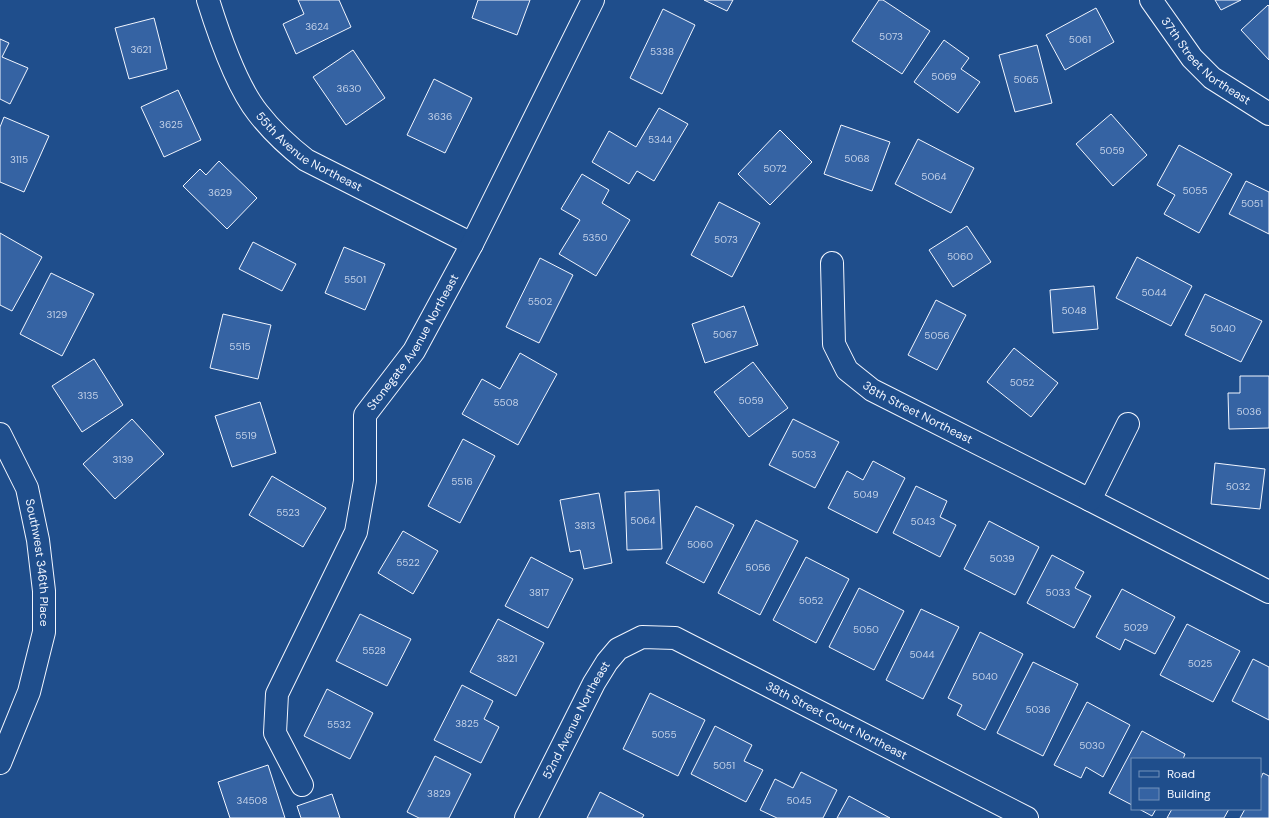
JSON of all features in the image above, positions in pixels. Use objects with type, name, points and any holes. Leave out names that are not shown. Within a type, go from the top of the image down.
[{"type":"street","name":"55th Avenue Northeast","points":[[208,0],[215,23],[242,87],[257,112],[288,147],[306,160],[472,244]]},
{"type":"street","name":"Stonegate Avenue Northeast","points":[[302,785],[275,732],[277,694],[356,532],[365,481],[365,415],[414,351],[472,244],[592,0]]},
{"type":"street","name":"37th Street Northeast","points":[[1151,0],[1192,58],[1212,78],[1269,114]]},
{"type":"street","name":"38th Street Northeast","points":[[832,263],[834,344],[847,370],[872,390],[1269,592]]},
{"type":"street","points":[[1090,500],[1128,424]]},
{"type":"street","name":"Southwest 346th Place","points":[[0,434],[27,488],[38,540],[44,591],[44,632],[29,692],[0,762]]},
{"type":"street","name":"52nd Avenue Northeast","points":[[526,818],[594,683],[607,662],[618,650],[642,637]]},
{"type":"street","name":"38th Street Court Northeast","points":[[642,637],[675,638],[1027,818]]},
{"type":"building","points":[[298,0],[339,0],[351,27],[296,54],[283,24],[304,14]]},
{"type":"building","points":[[478,0],[530,0],[517,35],[472,18]]},
{"type":"building","points":[[704,0],[733,0],[727,11]]},
{"type":"building","points":[[879,0],[883,0],[930,31],[902,74],[852,41]]},
{"type":"building","points":[[1215,0],[1241,0],[1221,10]]},
{"type":"building","points":[[1268,5],[1269,6],[1269,60],[1241,30]]},
{"type":"building","points":[[1096,8],[1114,42],[1065,70],[1046,35]]},
{"type":"building","points":[[663,9],[695,25],[662,94],[630,78]]},
{"type":"building","points":[[154,18],[167,69],[129,79],[115,28]]},
{"type":"building","points":[[0,39],[9,43],[2,57],[28,68],[10,104],[0,99]]},
{"type":"building","points":[[944,40],[969,58],[961,69],[980,82],[958,113],[914,82]]},
{"type":"building","points":[[1037,45],[1052,103],[1015,112],[999,55]]},
{"type":"building","points":[[353,50],[385,98],[346,125],[313,77]]},
{"type":"building","points":[[434,79],[472,98],[445,153],[407,135]]},
{"type":"building","points":[[178,90],[201,140],[164,157],[141,107]]},
{"type":"building","points":[[659,108],[688,124],[654,181],[637,171],[629,184],[592,162],[609,131],[636,147]]},
{"type":"building","points":[[1111,114],[1147,155],[1113,186],[1076,144]]},
{"type":"building","points":[[4,117],[49,136],[24,192],[0,182],[0,127]]},
{"type":"building","points":[[841,125],[890,142],[872,191],[824,174]]},
{"type":"building","points":[[780,130],[812,162],[770,205],[738,174]]},
{"type":"building","points":[[918,139],[974,168],[951,213],[895,184]]},
{"type":"building","points":[[1179,145],[1232,174],[1199,233],[1164,214],[1175,195],[1157,185]]},
{"type":"building","points":[[219,161],[257,198],[227,229],[183,186],[200,169],[206,175]]},
{"type":"building","points":[[582,174],[609,190],[602,203],[630,220],[596,276],[559,254],[580,220],[561,209]]},
{"type":"building","points":[[1246,181],[1269,192],[1269,234],[1229,214]]},
{"type":"building","points":[[719,202],[760,223],[732,277],[691,255]]},
{"type":"building","points":[[967,226],[991,262],[953,287],[929,250]]},
{"type":"building","points":[[0,233],[42,257],[12,311],[0,305]]},
{"type":"building","points":[[253,242],[296,264],[282,291],[239,269]]},
{"type":"building","points":[[344,247],[385,264],[365,310],[325,293]]},
{"type":"building","points":[[1137,257],[1192,286],[1171,326],[1116,298]]},
{"type":"building","points":[[540,258],[573,275],[539,343],[506,327]]},
{"type":"building","points":[[51,273],[94,294],[62,356],[20,334]]},
{"type":"building","points":[[1094,286],[1098,329],[1053,333],[1050,290]]},
{"type":"building","points":[[1205,294],[1262,321],[1241,362],[1185,335]]},
{"type":"building","points":[[936,300],[966,315],[937,370],[908,355]]},
{"type":"building","points":[[744,306],[758,345],[705,363],[692,324]]},
{"type":"building","points":[[223,314],[271,325],[258,379],[210,368]]},
{"type":"building","points":[[1014,348],[1058,383],[1031,417],[987,382]]},
{"type":"building","points":[[520,353],[557,374],[518,445],[462,414],[482,379],[500,389]]},
{"type":"building","points":[[94,359],[123,405],[82,432],[52,386]]},
{"type":"building","points":[[753,362],[788,408],[749,437],[714,392]]},
{"type":"building","points":[[1240,376],[1269,376],[1269,428],[1229,429],[1228,393],[1240,393]]},
{"type":"building","points":[[260,402],[276,453],[232,467],[215,416]]},
{"type":"building","points":[[132,419],[164,454],[115,499],[83,464]]},
{"type":"building","points":[[793,419],[839,442],[815,488],[769,465]]},
{"type":"building","points":[[463,439],[495,456],[460,523],[428,506]]},
{"type":"building","points":[[873,461],[905,478],[877,533],[828,508],[847,471],[863,480]]},
{"type":"building","points":[[1215,463],[1265,469],[1260,509],[1211,504]]},
{"type":"building","points":[[272,476],[326,508],[303,547],[249,515]]},
{"type":"building","points":[[916,486],[947,501],[940,517],[956,525],[940,557],[893,533]]},
{"type":"building","points":[[659,490],[662,549],[627,550],[625,492]]},
{"type":"building","points":[[599,493],[612,563],[584,569],[580,550],[570,552],[560,500]]},
{"type":"building","points":[[696,506],[734,525],[704,583],[666,563]]},
{"type":"building","points":[[756,520],[798,541],[760,615],[718,593]]},
{"type":"building","points":[[989,521],[1039,547],[1015,595],[964,569]]},
{"type":"building","points":[[403,531],[438,551],[413,594],[378,573]]},
{"type":"building","points":[[1052,555],[1084,572],[1075,588],[1091,596],[1074,628],[1027,603]]},
{"type":"building","points":[[531,557],[573,579],[548,628],[505,606]]},
{"type":"building","points":[[806,557],[849,579],[816,643],[773,620]]},
{"type":"building","points":[[859,588],[904,611],[874,670],[829,647]]},
{"type":"building","points":[[1122,589],[1175,617],[1155,654],[1125,639],[1120,650],[1096,637]]},
{"type":"building","points":[[921,609],[959,627],[923,699],[886,680]]},
{"type":"building","points":[[360,614],[411,639],[387,686],[336,661]]},
{"type":"building","points":[[498,619],[544,643],[516,696],[470,672]]},
{"type":"building","points":[[1187,624],[1240,651],[1213,702],[1160,675]]},
{"type":"building","points":[[980,632],[1023,654],[985,730],[957,715],[962,705],[948,698]]},
{"type":"building","points":[[1253,659],[1269,667],[1269,720],[1232,701]]},
{"type":"building","points":[[1033,662],[1078,684],[1043,756],[997,733]]},
{"type":"building","points":[[462,685],[493,701],[484,719],[499,727],[481,763],[434,740]]},
{"type":"building","points":[[327,689],[373,713],[350,759],[304,736]]},
{"type":"building","points":[[650,693],[705,720],[678,776],[623,749]]},
{"type":"building","points":[[1087,702],[1130,725],[1103,777],[1086,767],[1081,778],[1054,765]]},
{"type":"building","points":[[715,726],[752,745],[744,761],[763,770],[746,802],[691,774]]},
{"type":"building","points":[[1142,731],[1185,754],[1183,758],[1131,758],[1131,804],[1109,793]]},
{"type":"building","points":[[435,756],[471,774],[449,818],[419,818],[407,812]]},
{"type":"building","points":[[268,765],[285,818],[230,818],[218,782]]},
{"type":"building","points":[[801,772],[837,790],[823,818],[777,818],[760,810],[775,779],[793,788]]},
{"type":"building","points":[[1263,773],[1269,776],[1269,818],[1240,818],[1244,810],[1261,810],[1261,778]]},
{"type":"building","points":[[600,792],[644,815],[642,818],[587,818]]},
{"type":"building","points":[[332,794],[340,818],[301,818],[297,806]]},
{"type":"building","points":[[849,796],[890,818],[837,818]]},
{"type":"building","points":[[1141,810],[1155,810],[1152,816]]},
{"type":"building","points":[[1171,810],[1228,810],[1224,818],[1167,818]]}]
